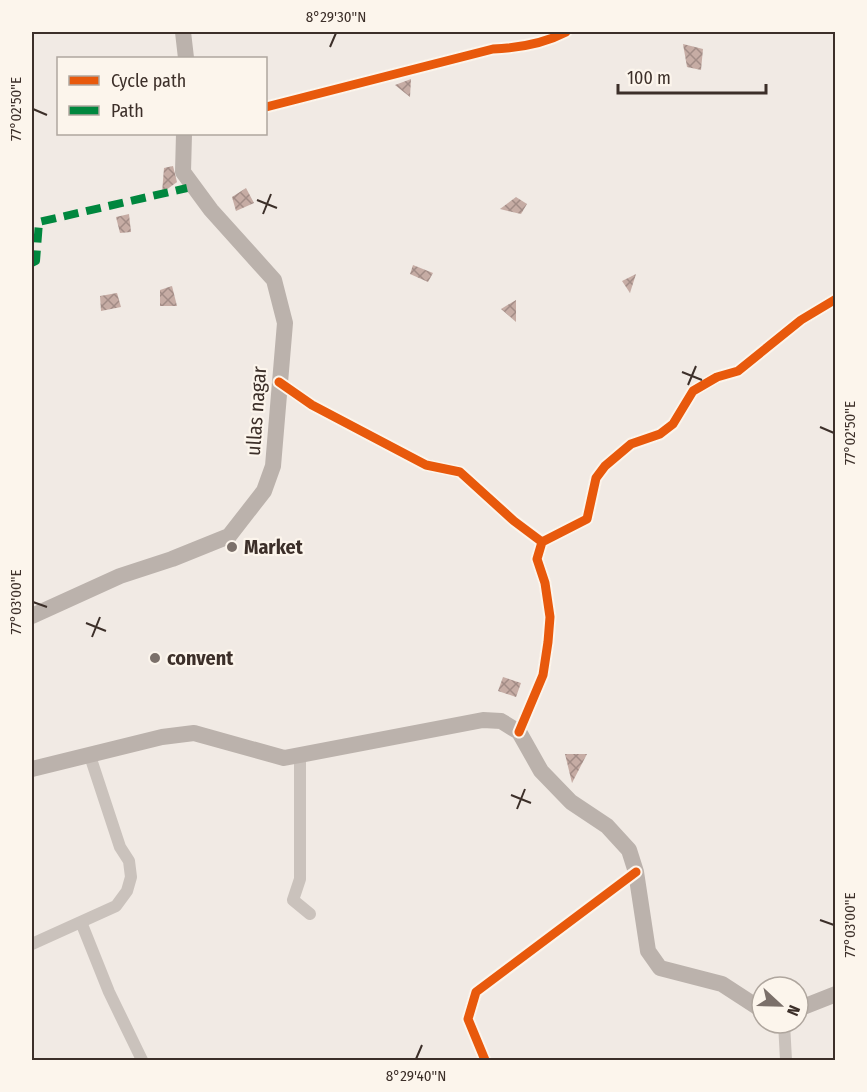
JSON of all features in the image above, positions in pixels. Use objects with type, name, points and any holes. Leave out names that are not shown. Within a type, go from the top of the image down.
[{"type":"main road","points":[[183,32],[186,57]]},
{"type":"main road","name":"ullas nagar","points":[[32,616],[120,576],[229,536],[264,491],[273,466],[285,323],[274,280],[211,210],[183,172],[184,135]]},
{"type":"main road","points":[[32,769],[162,737],[194,733],[284,758],[300,757],[483,720],[501,721],[519,732],[541,771],[571,802],[607,826],[629,850],[636,872],[648,951],[660,968],[722,984],[750,1002]]},
{"type":"main road","points":[[810,1004],[836,994]]},
{"type":"street","points":[[267,107],[493,49],[520,48],[552,39],[566,32]]},
{"type":"street","points":[[519,732],[543,675],[548,642],[550,617],[537,559],[542,542],[586,519],[596,478],[605,466],[631,444],[660,434],[673,424],[693,391],[717,377],[738,371],[801,320],[836,299]]},
{"type":"street","points":[[279,382],[312,405],[426,465],[460,472],[514,521],[542,542]]},
{"type":"street","points":[[32,944],[116,906],[127,891],[131,877],[129,861],[120,847],[90,756]]},
{"type":"street","points":[[300,757],[300,879],[293,900],[310,914]]},
{"type":"street","points":[[485,1060],[468,1019],[476,992],[636,872]]},
{"type":"street","points":[[81,922],[109,992],[142,1060]]},
{"type":"street","points":[[785,1035],[786,1060]]},
{"type":"building","points":[[683,44],[703,49],[701,70],[687,67]]},
{"type":"building","points":[[411,79],[410,97],[395,85]]},
{"type":"building","points":[[173,166],[177,182],[162,193],[164,168]]},
{"type":"building","points":[[246,188],[254,203],[236,211],[232,197]]},
{"type":"building","points":[[516,197],[527,204],[521,214],[500,209]]},
{"type":"building","points":[[129,214],[131,232],[120,233],[116,217]]},
{"type":"building","points":[[413,265],[433,273],[428,282],[410,274]]},
{"type":"building","points":[[636,274],[630,293],[622,281]]},
{"type":"building","points":[[172,286],[177,306],[160,306],[160,290]]},
{"type":"building","points":[[117,293],[121,307],[101,311],[100,296]]},
{"type":"building","points":[[516,300],[516,322],[501,309]]},
{"type":"building","points":[[503,677],[521,683],[516,697],[498,691]]},
{"type":"building","points":[[565,754],[587,754],[572,783]]},
{"type":"marked path","points":[[32,263],[36,261],[39,222],[187,188]]},
{"type":"cycle path","points":[[267,107],[493,49],[540,42],[566,32]]},
{"type":"cycle path","points":[[519,732],[543,675],[548,642],[550,617],[545,583],[537,559],[542,542],[587,519],[596,478],[605,466],[631,444],[660,434],[673,424],[693,391],[717,377],[738,371],[801,320],[836,299]]},
{"type":"cycle path","points":[[279,382],[312,405],[426,465],[460,472],[514,521],[542,542]]},
{"type":"cycle path","points":[[485,1060],[468,1019],[476,992],[636,872]]},
{"type":"place","name":"Market","points":[[232,547]]},
{"type":"place","name":"convent","points":[[155,658]]}]
